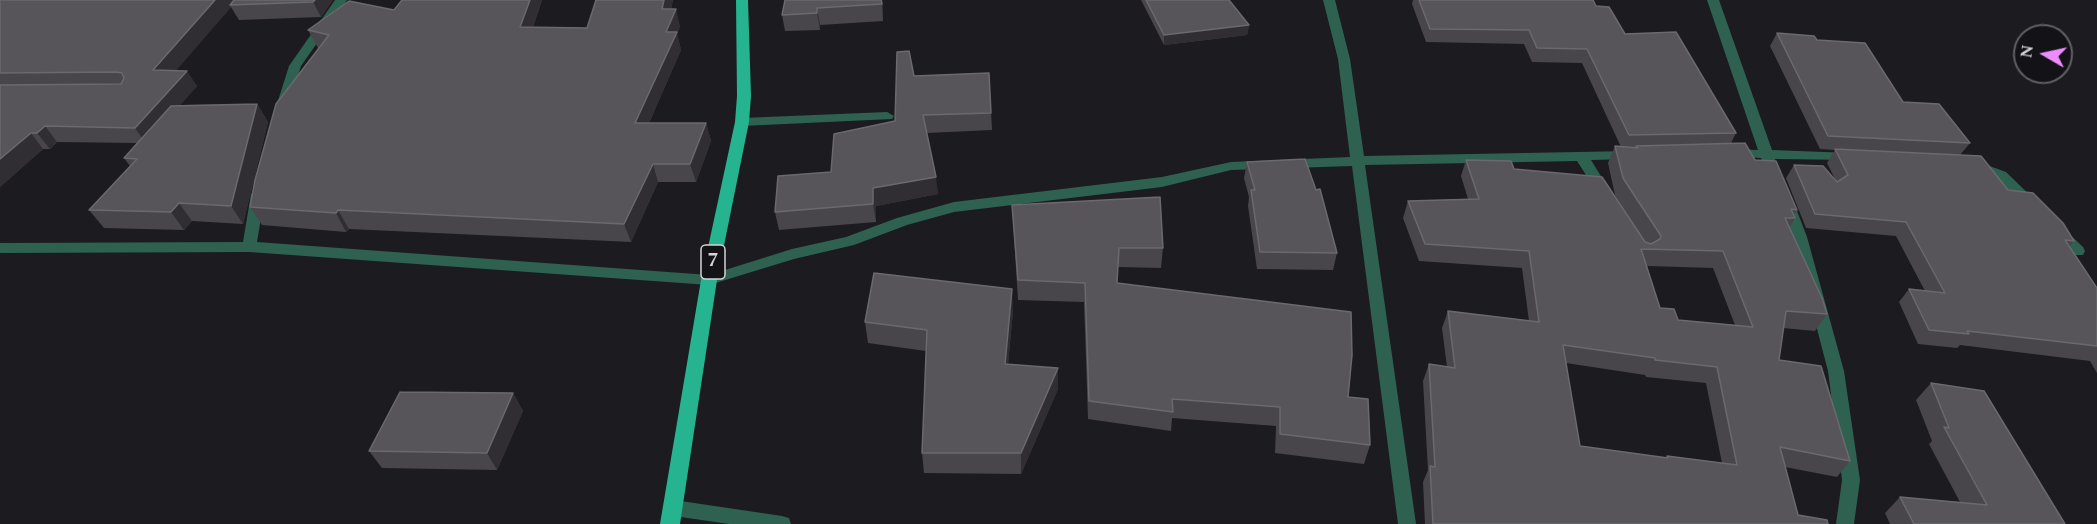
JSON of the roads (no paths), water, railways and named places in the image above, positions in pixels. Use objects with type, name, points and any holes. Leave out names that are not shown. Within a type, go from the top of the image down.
[{"type":"highway","name":"7","points":[[672,516],[709,280],[741,122],[744,96],[742,0]]},
{"type":"street","points":[[278,118],[295,66],[340,0]]},
{"type":"street","points":[[1329,0],[1344,59],[1407,524]]},
{"type":"street","points":[[1713,0],[1774,172]]},
{"type":"street","points":[[741,122],[887,116]]},
{"type":"street","points":[[1720,154],[1766,153],[1867,157]]},
{"type":"street","points":[[0,248],[249,247],[709,280],[792,254],[849,241],[902,221],[954,207],[1161,182],[1231,166],[1650,155]]},
{"type":"street","points":[[1581,156],[1612,205]]},
{"type":"street","points":[[1958,162],[1978,165],[2001,175],[2078,251]]},
{"type":"street","points":[[249,247],[263,175]]},
{"type":"street","points":[[1782,192],[1800,237],[1836,371],[1851,480],[1845,524]]},
{"type":"street","points":[[672,516],[783,524]]}]
